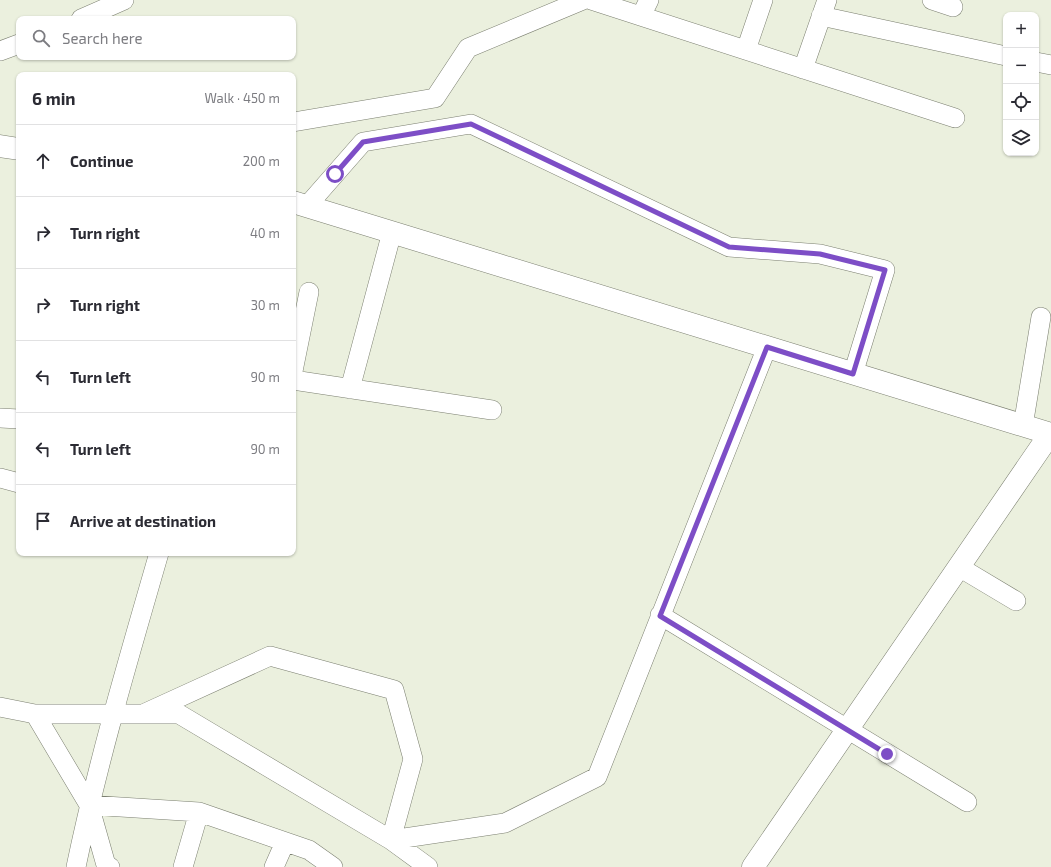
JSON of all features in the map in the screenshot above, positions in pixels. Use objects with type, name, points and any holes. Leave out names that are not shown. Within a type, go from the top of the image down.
[{"type":"main road","points":[[0,146],[16,149]]},
{"type":"main road","points":[[300,204],[1051,434],[753,867]]},
{"type":"street","points":[[88,16],[124,0]]},
{"type":"street","points":[[296,121],[435,98],[468,48],[583,0]]},
{"type":"street","points":[[591,0],[645,8],[746,50],[955,118]]},
{"type":"street","points":[[746,50],[763,0]]},
{"type":"street","points":[[932,0],[953,7]]},
{"type":"street","points":[[803,69],[824,8],[1003,55]]},
{"type":"street","points":[[0,51],[16,45]]},
{"type":"street","points":[[1039,63],[1051,65]]},
{"type":"street","points":[[300,204],[363,142],[471,124],[729,247],[820,254],[885,270],[853,374]]},
{"type":"street","points":[[350,389],[392,232]]},
{"type":"street","points":[[296,356],[309,292]]},
{"type":"street","points":[[1023,426],[1041,317]]},
{"type":"street","points":[[391,840],[505,823],[597,776],[767,347]]},
{"type":"street","points":[[296,380],[492,410]]},
{"type":"street","points":[[0,418],[16,419]]},
{"type":"street","points":[[0,478],[16,482]]},
{"type":"street","points":[[76,867],[89,804],[112,714],[158,556]]},
{"type":"street","points":[[959,567],[1016,601]]},
{"type":"street","points":[[660,616],[967,802]]},
{"type":"street","points":[[143,714],[270,656],[394,690],[413,759],[391,840]]},
{"type":"street","points":[[0,707],[34,714],[179,714],[391,840],[428,867]]},
{"type":"street","points":[[34,714],[89,804],[106,865],[110,867]]},
{"type":"street","points":[[89,804],[199,812],[309,850],[334,867]]},
{"type":"street","points":[[183,867],[199,812]]},
{"type":"street","points":[[274,867],[285,842]]},
{"type":"route","points":[[335,174],[363,142],[471,124],[729,247],[820,254],[885,270],[853,374],[767,347],[660,616],[887,754]]}]
